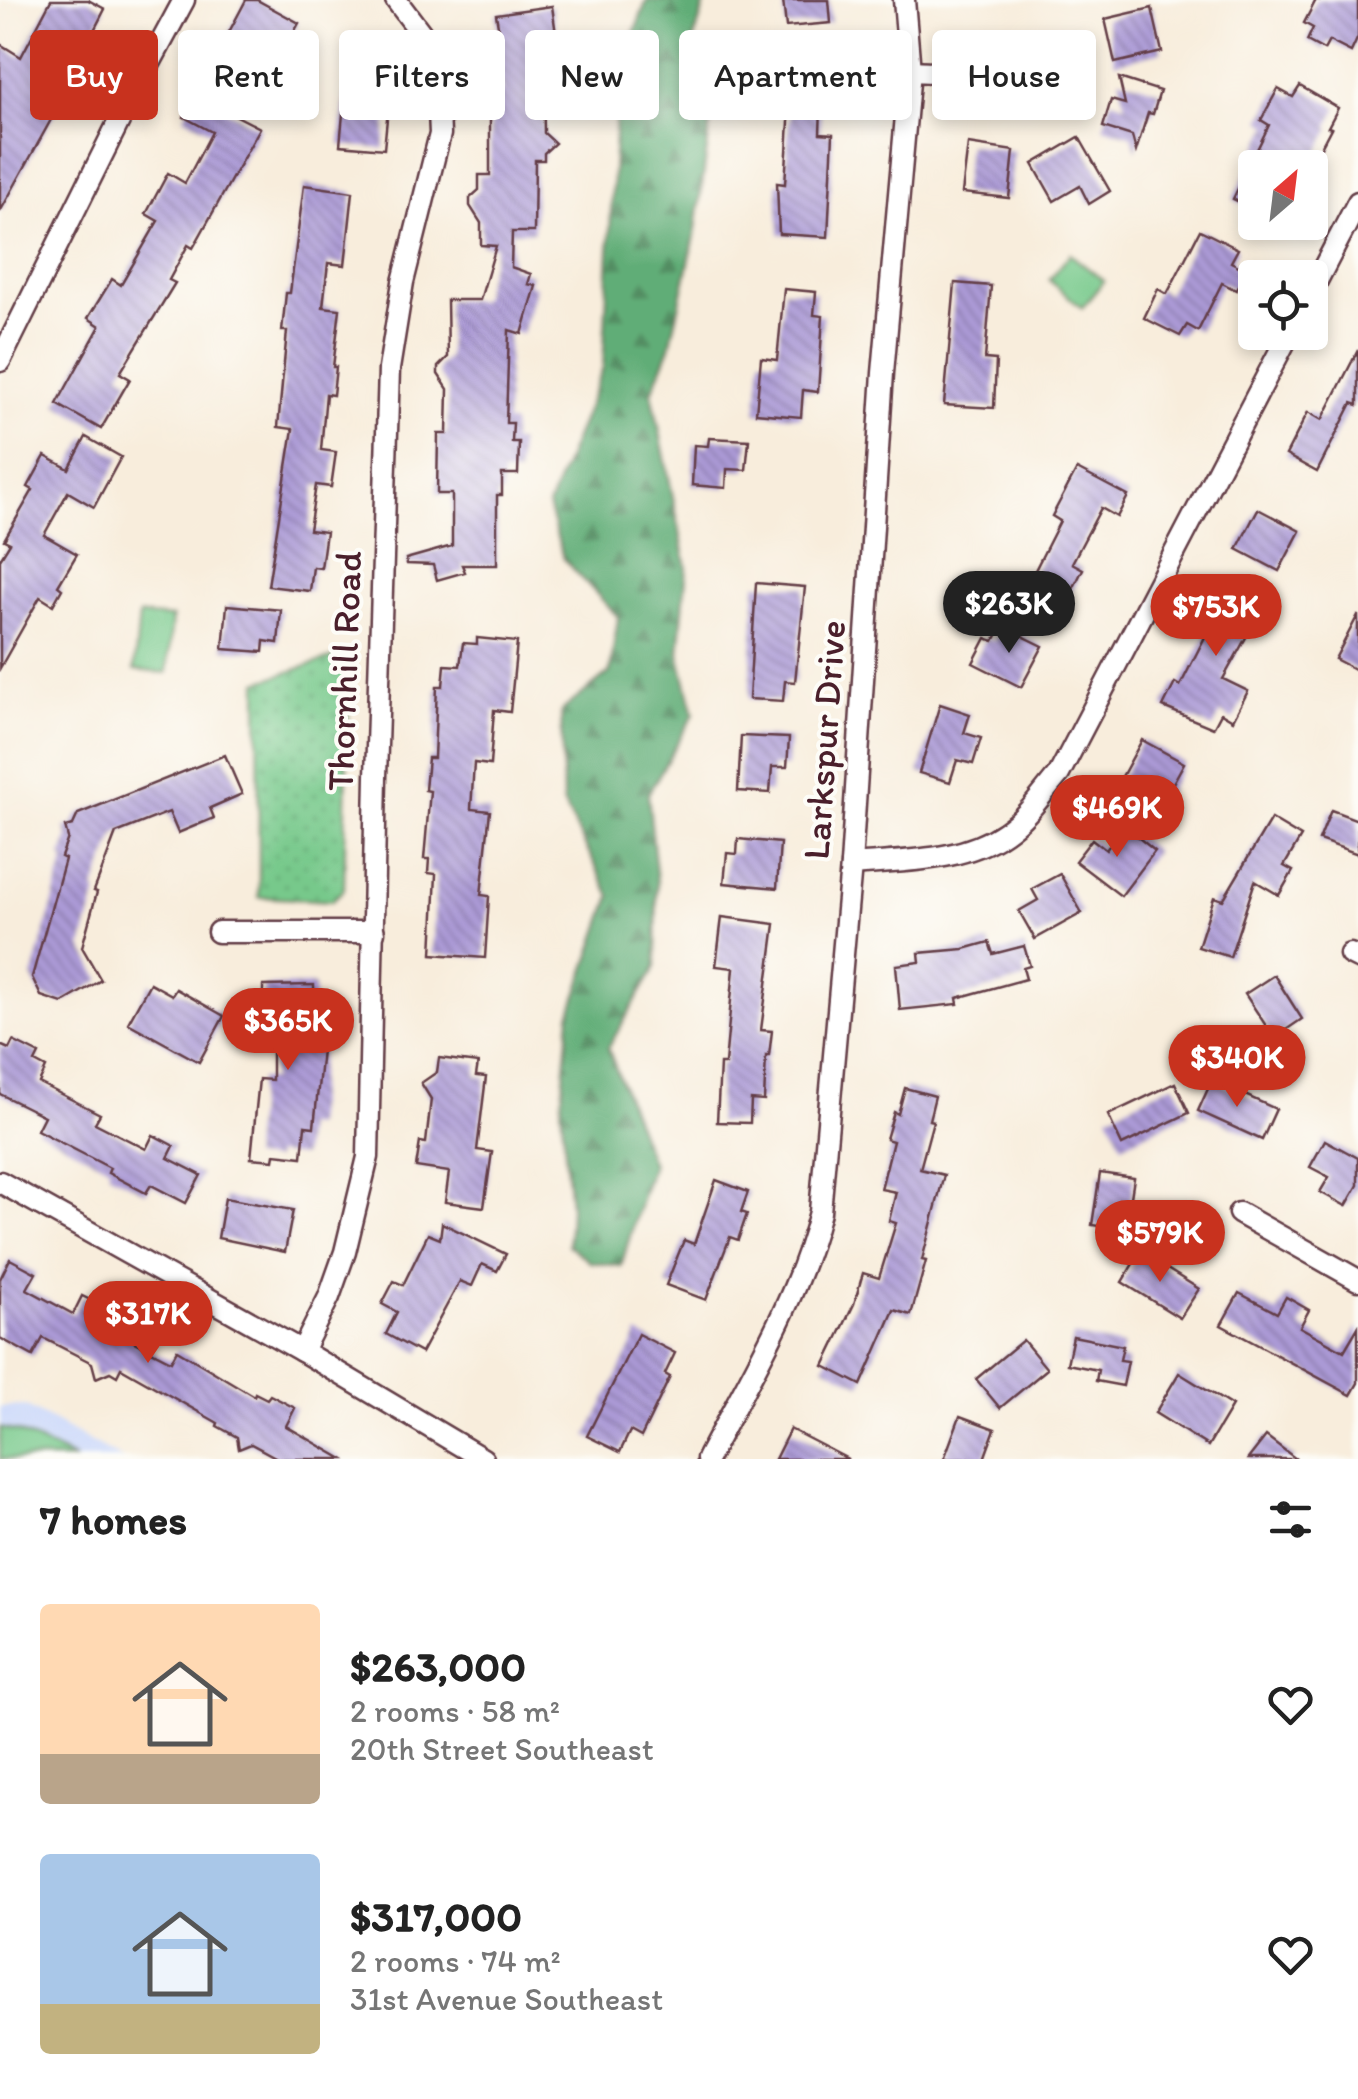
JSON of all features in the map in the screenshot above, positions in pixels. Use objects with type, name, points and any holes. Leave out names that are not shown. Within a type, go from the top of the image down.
[{"type":"street","points":[[0,361],[103,152],[184,0]]},
{"type":"street","name":"Thornhill Road","points":[[302,1351],[329,1297],[345,1252],[368,1157],[388,369],[403,282],[434,166],[442,110],[438,66],[427,40],[396,0]]},
{"type":"street","name":"Larkspur Drive","points":[[904,0],[906,30]]},
{"type":"street","name":"Larkspur Drive","points":[[706,1459],[804,1265],[820,1212],[851,865],[883,373],[906,120]]},
{"type":"street","points":[[1328,260],[1358,202]]},
{"type":"street","points":[[851,865],[953,855],[994,839],[1028,812],[1059,774],[1281,350]]},
{"type":"street","points":[[218,932],[374,932]]},
{"type":"street","points":[[0,1182],[302,1351],[483,1459]]},
{"type":"street","points":[[1239,1213],[1358,1280]]},
{"type":"shaded area","points":[[25,1406],[123,1459],[0,1459],[0,1407]]},
{"type":"green space","points":[[647,0],[706,0],[697,30],[679,30],[679,120],[711,120],[695,236],[670,347],[652,392],[687,567],[679,653],[694,714],[648,794],[657,881],[656,967],[608,1048],[652,1164],[621,1266],[590,1262],[568,1245],[570,1207],[561,1108],[570,1015],[611,896],[563,803],[561,711],[610,672],[618,617],[563,558],[548,506],[603,368],[616,120],[659,120],[659,30],[635,30]]},
{"type":"green space","points":[[1070,254],[1104,281],[1082,308],[1049,280]]},
{"type":"green space","points":[[139,615],[172,618],[167,673],[134,670]]},
{"type":"green space","points":[[350,652],[344,889],[332,901],[259,897],[258,682]]},
{"type":"green space","points":[[0,1428],[19,1432],[75,1459],[0,1459]]},
{"type":"building","points":[[51,0],[88,0],[105,9],[94,30],[35,30]]},
{"type":"building","points":[[246,0],[257,0],[299,23],[295,30],[230,30]]},
{"type":"building","points":[[783,0],[829,0],[831,23],[786,27]]},
{"type":"building","points":[[1316,0],[1358,0],[1358,37],[1351,52],[1329,41],[1324,50],[1307,41],[1313,28],[1304,23]]},
{"type":"building","points":[[552,6],[555,30],[525,30],[525,120],[544,120],[544,133],[555,143],[544,153],[544,160],[535,160],[534,232],[512,232],[511,267],[531,274],[528,284],[536,286],[522,334],[509,330],[506,423],[513,423],[512,442],[519,442],[518,474],[502,474],[502,495],[497,495],[497,565],[462,565],[465,572],[437,580],[433,565],[407,564],[406,559],[452,546],[452,494],[437,494],[438,434],[447,434],[448,389],[438,367],[448,357],[447,300],[480,300],[496,246],[481,245],[481,223],[470,206],[470,198],[479,190],[479,175],[490,175],[490,120],[505,120],[505,30],[499,30],[496,14]]},
{"type":"building","points":[[1152,8],[1162,52],[1115,63],[1105,19]]},
{"type":"building","points":[[30,40],[30,120],[51,120],[0,212],[0,44],[21,57]]},
{"type":"building","points":[[1119,78],[1160,91],[1136,151],[1132,136],[1103,127],[1111,100],[1125,104]]},
{"type":"building","points":[[1300,86],[1338,108],[1319,150],[1257,150],[1269,125],[1261,120],[1278,89],[1293,97]]},
{"type":"building","points":[[190,120],[244,120],[260,128],[193,248],[188,245],[169,280],[175,283],[120,373],[130,379],[101,429],[57,404],[100,326],[88,318],[112,279],[121,285],[158,221],[146,214],[168,173],[185,183],[212,132]]},
{"type":"building","points":[[342,120],[387,120],[384,149],[340,145]]},
{"type":"building","points":[[789,120],[821,120],[820,133],[833,134],[828,237],[779,234],[777,183],[785,184]]},
{"type":"building","points":[[1079,137],[1110,191],[1089,204],[1080,186],[1054,201],[1033,164]]},
{"type":"building","points":[[968,144],[1014,151],[1009,198],[962,193]]},
{"type":"building","points":[[304,185],[353,192],[345,265],[328,263],[323,307],[340,309],[333,395],[326,394],[321,450],[336,452],[331,487],[316,485],[309,530],[326,532],[321,568],[313,567],[310,591],[268,586],[293,429],[278,427],[287,331],[282,331]]},
{"type":"building","points":[[1200,230],[1238,249],[1231,262],[1238,266],[1238,286],[1236,290],[1222,283],[1198,331],[1187,325],[1180,336],[1144,318],[1158,289],[1167,294]]},
{"type":"building","points":[[955,283],[991,286],[985,359],[996,360],[994,408],[944,405]]},
{"type":"building","points":[[784,289],[816,292],[814,315],[823,316],[818,392],[803,390],[801,417],[756,413],[761,358],[777,360]]},
{"type":"building","points":[[1358,350],[1358,405],[1352,403],[1317,472],[1286,455],[1308,412],[1322,420]]},
{"type":"building","points":[[86,437],[121,457],[94,507],[68,492],[44,535],[77,554],[58,586],[62,589],[53,605],[40,597],[0,668],[0,559],[10,543],[4,540],[33,490],[28,487],[45,456],[69,469]]},
{"type":"building","points":[[709,438],[749,440],[746,470],[727,469],[726,488],[692,485],[694,445],[708,446]]},
{"type":"building","points":[[1077,469],[1128,496],[1117,517],[1101,508],[1072,563],[1083,569],[1070,595],[1062,592],[1053,609],[1023,594],[1060,521],[1052,516]]},
{"type":"building","points":[[1258,509],[1300,531],[1279,571],[1237,549]]},
{"type":"building","points":[[1218,580],[1264,605],[1223,679],[1248,691],[1233,720],[1221,713],[1213,728],[1163,707],[1175,683],[1180,686],[1207,633],[1198,628],[1211,605],[1206,602]]},
{"type":"building","points":[[756,583],[805,587],[795,682],[785,681],[783,701],[749,699]]},
{"type":"building","points":[[227,605],[281,610],[278,643],[264,641],[263,652],[223,649]]},
{"type":"building","points":[[1358,615],[1358,671],[1335,659]]},
{"type":"building","points":[[1002,626],[1043,646],[1021,687],[973,663],[986,638],[994,641]]},
{"type":"building","points":[[477,638],[517,642],[510,712],[494,710],[490,765],[474,763],[471,809],[490,811],[481,895],[489,896],[485,958],[432,954],[436,874],[428,873],[429,859],[424,859],[430,791],[425,790],[428,758],[434,758],[437,686],[443,686],[445,665],[460,666],[463,643],[477,644]]},
{"type":"building","points":[[940,704],[970,714],[964,733],[981,738],[973,764],[957,760],[950,782],[919,773]]},
{"type":"building","points":[[741,736],[789,738],[787,767],[772,767],[770,793],[738,791]]},
{"type":"building","points":[[1142,740],[1184,763],[1161,805],[1119,782]]},
{"type":"building","points":[[225,755],[242,794],[210,808],[214,818],[178,833],[169,812],[116,833],[94,891],[97,892],[82,947],[101,980],[62,1003],[41,996],[32,977],[65,859],[61,857],[68,838],[65,827],[73,825],[78,814]]},
{"type":"building","points":[[1331,810],[1358,820],[1358,854],[1319,840]]},
{"type":"building","points":[[1271,819],[1301,837],[1284,866],[1293,871],[1279,895],[1255,881],[1230,957],[1198,947],[1214,897],[1223,900]]},
{"type":"building","points":[[1124,826],[1155,851],[1121,896],[1075,861],[1092,839],[1106,850]]},
{"type":"building","points":[[738,839],[780,843],[777,888],[724,883],[727,853],[737,854]]},
{"type":"building","points":[[1060,874],[1082,913],[1035,939],[1019,911],[1038,900],[1032,889]]},
{"type":"building","points":[[722,917],[775,924],[761,1030],[772,1031],[766,1056],[764,1101],[751,1100],[750,1123],[717,1122],[720,1064],[725,1064],[734,968],[716,966]]},
{"type":"building","points":[[989,942],[993,954],[1024,946],[1030,966],[1023,968],[1026,979],[957,998],[958,1004],[900,1010],[896,965],[920,962],[919,953],[964,949]]},
{"type":"building","points":[[1274,975],[1302,1019],[1274,1038],[1245,994]]},
{"type":"building","points":[[150,983],[172,995],[176,989],[224,1016],[199,1062],[128,1023]]},
{"type":"building","points":[[314,985],[315,1041],[323,1040],[314,1127],[305,1126],[302,1157],[275,1154],[274,1160],[251,1158],[259,1079],[272,1080],[272,1022],[263,1022],[263,986]]},
{"type":"building","points":[[13,1041],[39,1054],[35,1062],[46,1068],[39,1083],[100,1114],[95,1123],[146,1149],[153,1135],[174,1146],[168,1158],[201,1175],[186,1203],[151,1185],[146,1193],[108,1173],[110,1168],[37,1130],[44,1116],[0,1094],[0,1045],[9,1049]]},
{"type":"building","points":[[439,1058],[478,1063],[476,1076],[486,1077],[477,1150],[492,1152],[484,1207],[445,1202],[449,1172],[416,1167],[420,1142],[426,1143],[431,1099],[421,1083],[437,1072]]},
{"type":"building","points":[[1212,1080],[1276,1109],[1262,1140],[1198,1111]]},
{"type":"building","points":[[1175,1083],[1189,1113],[1122,1145],[1108,1115]]},
{"type":"building","points":[[905,1088],[935,1096],[929,1120],[933,1121],[920,1169],[944,1175],[911,1315],[894,1310],[861,1385],[824,1366],[854,1304],[863,1273],[879,1278],[896,1223],[889,1221],[896,1192],[881,1189],[893,1141],[886,1139]]},
{"type":"building","points":[[1325,1140],[1358,1158],[1358,1185],[1346,1206],[1320,1192],[1329,1177],[1310,1167]]},
{"type":"building","points":[[1100,1173],[1134,1178],[1126,1230],[1092,1225]]},
{"type":"building","points":[[716,1180],[748,1192],[741,1212],[747,1214],[738,1240],[730,1237],[706,1300],[666,1285],[684,1240],[694,1244]]},
{"type":"building","points":[[225,1198],[293,1210],[285,1252],[218,1238]]},
{"type":"building","points":[[442,1223],[506,1254],[497,1271],[482,1264],[472,1286],[460,1281],[421,1353],[386,1334],[397,1312],[382,1304],[394,1281],[403,1285],[428,1234],[440,1239]]},
{"type":"building","points":[[1140,1252],[1199,1289],[1180,1318],[1122,1282]]},
{"type":"building","points":[[10,1259],[36,1273],[27,1289],[73,1314],[82,1296],[114,1312],[111,1319],[139,1333],[134,1342],[171,1361],[177,1350],[254,1396],[255,1393],[267,1399],[270,1395],[295,1408],[286,1426],[343,1459],[279,1459],[251,1444],[239,1449],[237,1437],[217,1426],[218,1423],[121,1368],[117,1376],[110,1372],[96,1378],[92,1363],[43,1338],[33,1356],[0,1338],[0,1279]]},
{"type":"building","points":[[1239,1293],[1277,1313],[1286,1297],[1309,1310],[1300,1327],[1344,1351],[1358,1327],[1358,1383],[1351,1395],[1221,1325]]},
{"type":"building","points":[[638,1334],[675,1353],[665,1374],[670,1377],[641,1437],[630,1431],[620,1452],[587,1436]]},
{"type":"building","points":[[1073,1336],[1123,1346],[1120,1360],[1128,1361],[1123,1386],[1096,1381],[1098,1370],[1067,1364]]},
{"type":"building","points":[[1023,1340],[1047,1369],[1000,1408],[976,1379]]},
{"type":"building","points":[[1179,1373],[1232,1406],[1208,1446],[1155,1413]]},
{"type":"building","points":[[960,1416],[995,1429],[984,1459],[944,1459]]},
{"type":"building","points":[[790,1429],[848,1459],[775,1459]]},
{"type":"building","points":[[1266,1436],[1296,1459],[1248,1459]]}]
